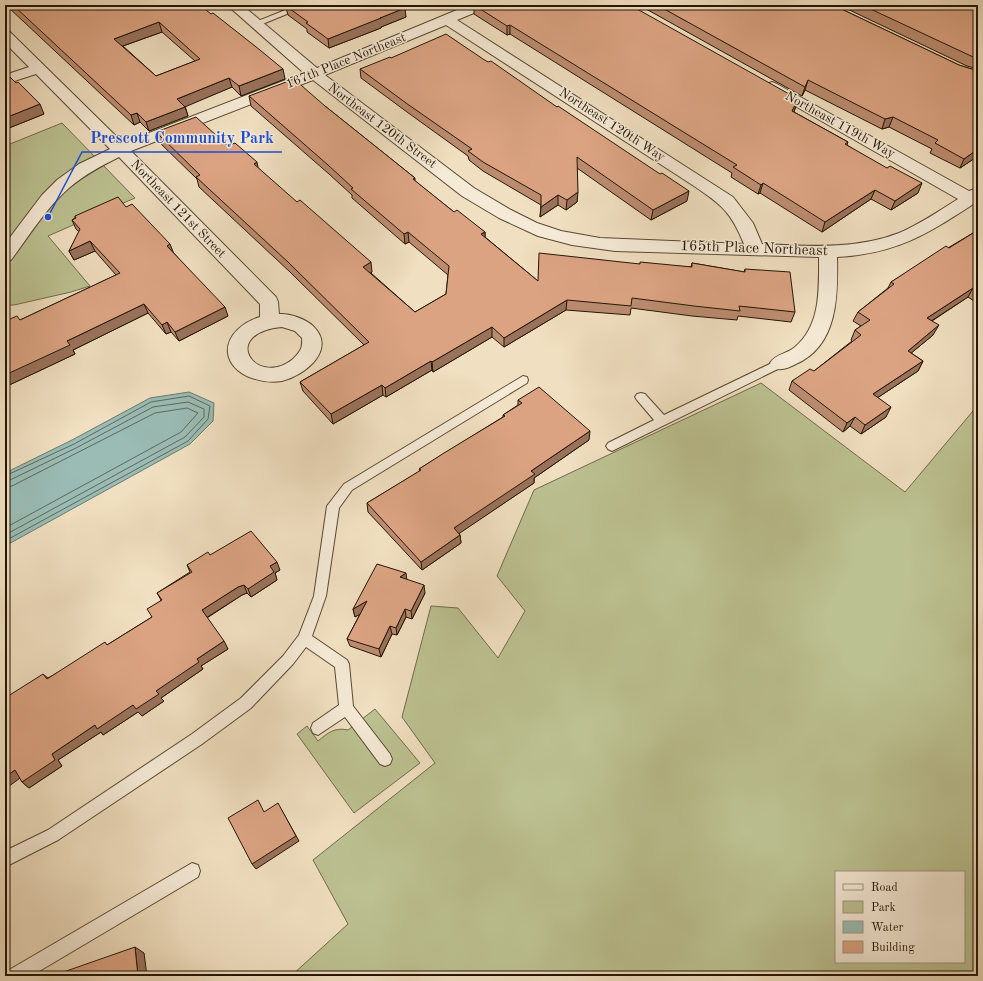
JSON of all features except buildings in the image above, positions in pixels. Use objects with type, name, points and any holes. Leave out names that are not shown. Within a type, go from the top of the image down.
[{"type":"street","name":"Northeast 120th Street","points":[[234,5],[257,23],[314,74],[468,192],[489,206],[519,221]]},
{"type":"street","name":"167th Place Northeast","points":[[5,256],[48,199],[63,184],[85,168],[120,150],[314,74],[448,20],[481,5]]},
{"type":"street","name":"Northeast 120th Way","points":[[448,20],[694,177],[727,202],[744,223],[755,250]]},
{"type":"street","name":"Northeast 121st Street","points":[[5,35],[269,302],[270,321]]},
{"type":"street","points":[[5,80],[39,68]]},
{"type":"street","name":"Northeast 119th Way","points":[[763,82],[974,195]]},
{"type":"street","name":"165th Place Northeast","points":[[519,221],[544,232],[572,239],[607,244],[828,252],[857,249],[894,241],[920,230],[974,195]]},
{"type":"street","points":[[780,363],[802,352],[820,331],[828,294],[828,252]]},
{"type":"lane","points":[[257,23],[306,5]]},
{"type":"lane","points":[[612,446],[780,363]]},
{"type":"lane","points":[[5,859],[54,835],[209,730],[246,703],[288,660],[304,638],[320,596],[333,506],[348,487],[523,380]]},
{"type":"lane","points":[[641,397],[662,421]]},
{"type":"lane","points":[[304,638],[342,664],[346,708],[385,759]]},
{"type":"lane","points":[[318,728],[346,708]]},
{"type":"lane","points":[[15,976],[192,871]]},
{"type":"green space","points":[[62,123],[135,198],[48,236],[90,286],[71,292],[14,305],[5,305],[5,146]]},
{"type":"green space","points":[[761,383],[905,492],[978,405],[978,976],[291,976],[348,924],[313,860],[435,763],[402,717],[431,606],[458,608],[498,658],[525,611],[497,576],[534,490]]},
{"type":"green space","points":[[375,709],[420,763],[354,813],[297,734],[307,726],[318,741],[328,733],[335,730],[348,730]]},
{"type":"water","points":[[189,392],[214,403],[213,421],[190,444],[5,546],[5,473],[72,440],[150,398]]},
{"type":"place","name":"Prescott Community Park","points":[[48,217]]}]
